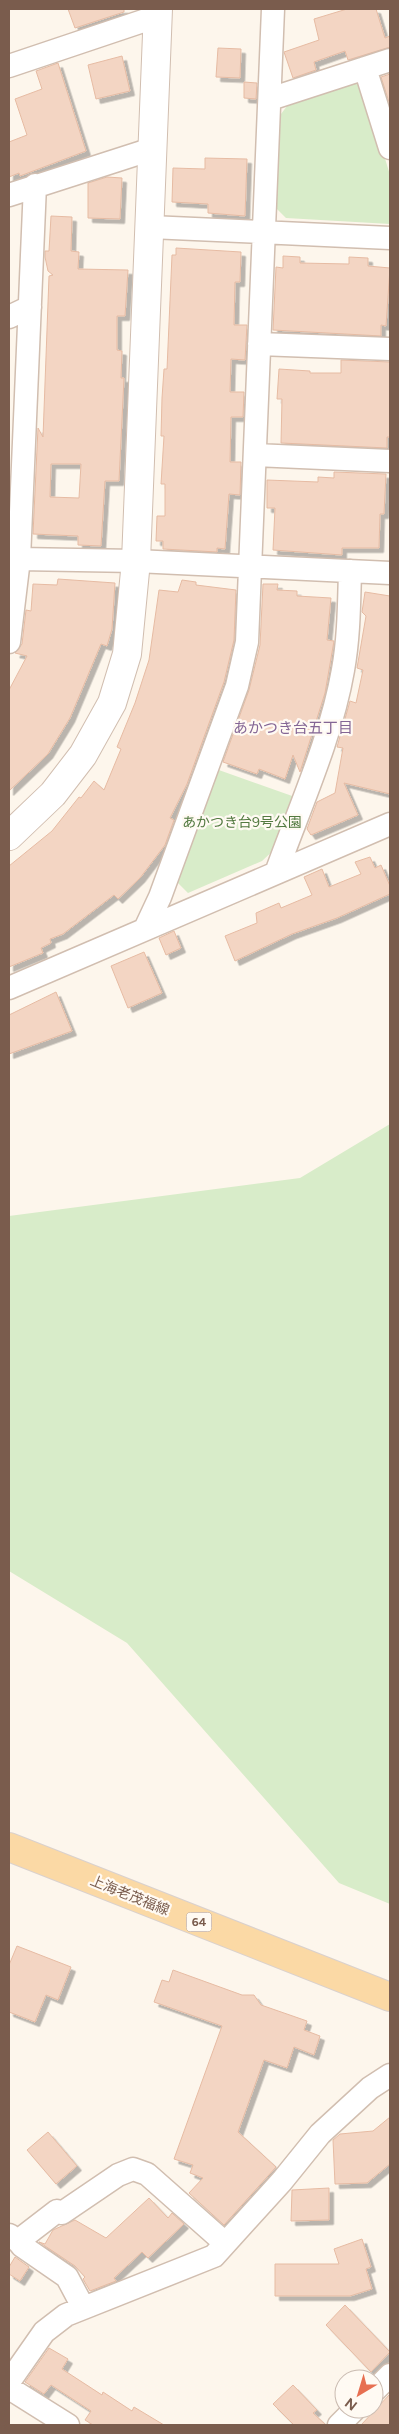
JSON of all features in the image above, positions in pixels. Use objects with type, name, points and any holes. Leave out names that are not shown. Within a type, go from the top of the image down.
[{"type":"main road","name":"上海老茂福線","points":[[9,1847],[390,1997]]},
{"type":"street","points":[[145,929],[160,897],[237,686],[247,642],[273,9]]},
{"type":"street","points":[[9,66],[158,12],[136,561],[127,654],[112,703],[93,739],[63,783],[27,821],[9,836]]},
{"type":"street","points":[[270,99],[390,60]]},
{"type":"street","points":[[365,68],[390,148]]},
{"type":"street","points":[[9,194],[152,149]]},
{"type":"street","points":[[9,642],[13,622],[19,559],[17,436],[30,306],[35,186]]},
{"type":"street","points":[[150,227],[390,238]]},
{"type":"street","points":[[9,317],[30,306]]},
{"type":"street","points":[[260,344],[390,349]]},
{"type":"street","points":[[255,455],[390,461]]},
{"type":"street","points":[[19,559],[136,561],[390,573]]},
{"type":"street","points":[[276,873],[329,727],[343,670],[349,620],[350,571]]},
{"type":"street","points":[[9,988],[390,824]]},
{"type":"street","points":[[9,2382],[44,2332],[66,2315],[210,2258],[226,2243],[282,2180],[320,2134],[370,2088],[388,2082]]},
{"type":"street","points":[[83,2307],[67,2277],[22,2246],[14,2238],[57,2211],[62,2213],[118,2175],[133,2168],[147,2174],[226,2243]]},
{"type":"street","points":[[9,2388],[68,2425]]},
{"type":"green space","points":[[350,80],[364,89],[390,175],[390,224],[286,218],[275,207],[278,118],[293,98]]},
{"type":"green space","name":"あかつき台9号公園","points":[[216,769],[295,797],[277,847],[262,861],[188,893],[176,881]]},
{"type":"green space","points":[[390,1124],[390,1904],[339,1883],[127,1643],[9,1571],[9,1216],[300,1178]]},
{"type":"building","points":[[68,9],[124,9],[124,12],[75,28]]},
{"type":"building","points":[[347,9],[376,9],[385,38],[390,36],[390,47],[348,60],[345,51],[314,62],[316,70],[293,78],[284,52],[319,40],[314,19]]},
{"type":"building","points":[[218,48],[241,49],[240,78],[216,77]]},
{"type":"building","points":[[122,56],[130,91],[96,99],[88,65]]},
{"type":"building","points":[[58,63],[86,151],[20,176],[19,173],[9,177],[9,142],[27,135],[15,99],[42,89],[36,71]]},
{"type":"building","points":[[390,74],[390,105],[381,77]]},
{"type":"building","points":[[244,82],[257,83],[256,99],[244,98]]},
{"type":"building","points":[[205,158],[247,159],[245,216],[208,213],[208,204],[172,202],[173,168],[205,169]]},
{"type":"building","points":[[107,177],[122,178],[120,219],[88,218],[88,183]]},
{"type":"building","points":[[51,216],[72,217],[71,251],[79,252],[78,269],[128,270],[125,316],[117,316],[117,350],[122,351],[121,378],[124,378],[119,481],[105,481],[101,546],[78,545],[78,536],[33,534],[38,428],[43,437],[49,276],[53,275],[48,271],[45,257],[45,251],[49,251]],"holes":[[[51,464],[81,464],[79,498],[50,497]]]},
{"type":"building","points":[[176,248],[241,252],[240,282],[235,282],[234,325],[247,325],[245,360],[231,359],[230,392],[244,392],[243,417],[231,417],[230,462],[241,462],[240,495],[229,494],[225,549],[217,548],[217,552],[163,549],[163,541],[156,541],[157,516],[165,516],[165,484],[161,484],[164,436],[161,436],[162,398],[164,369],[167,369],[172,255],[176,255]]},
{"type":"building","points":[[283,256],[300,257],[300,263],[349,264],[349,257],[368,258],[368,266],[390,268],[386,326],[381,325],[381,336],[273,330],[276,267],[283,268]]},
{"type":"building","points":[[341,360],[390,362],[390,437],[387,437],[387,448],[281,443],[282,399],[277,399],[279,369],[310,371],[310,373],[341,373]]},
{"type":"building","points":[[334,472],[386,474],[384,514],[380,514],[379,548],[342,548],[342,555],[273,550],[275,508],[267,508],[267,480],[318,482],[318,477],[334,478]]},
{"type":"building","points":[[58,579],[115,583],[112,629],[107,646],[101,644],[70,718],[48,754],[9,791],[9,690],[27,656],[15,653],[22,644],[26,610],[31,611],[33,584],[57,585]]},
{"type":"building","points":[[182,580],[196,582],[196,585],[236,590],[234,640],[224,682],[187,784],[170,818],[174,820],[165,845],[140,878],[118,899],[114,895],[63,934],[50,939],[51,943],[41,948],[43,953],[9,967],[9,866],[52,831],[94,781],[104,790],[121,749],[117,747],[135,703],[149,660],[159,590],[178,592]]},
{"type":"building","points":[[263,584],[278,584],[277,590],[297,591],[297,596],[331,598],[327,640],[334,641],[325,693],[300,772],[293,755],[285,779],[259,769],[257,774],[223,762],[249,690],[260,645]]},
{"type":"building","points":[[365,592],[390,596],[390,794],[344,783],[358,815],[311,835],[307,829],[317,802],[335,793],[343,748],[337,747],[350,701],[356,703],[363,670],[357,668],[366,616],[362,612]]},
{"type":"building","points":[[370,857],[375,868],[381,865],[390,886],[390,894],[337,918],[292,934],[235,961],[225,936],[257,923],[256,913],[279,903],[281,908],[312,895],[304,877],[322,869],[329,887],[361,874],[355,862]]},
{"type":"building","points":[[174,931],[181,948],[166,955],[159,938]]},
{"type":"building","points":[[144,952],[162,993],[128,1008],[111,966]]},
{"type":"building","points":[[56,992],[72,1031],[9,1054],[9,1015]]},
{"type":"building","points":[[17,1946],[71,1967],[58,2000],[46,1995],[35,2022],[9,2012],[9,1965]]},
{"type":"building","points":[[173,1970],[242,1995],[254,1995],[261,2005],[307,2021],[304,2030],[320,2036],[314,2055],[294,2047],[287,2068],[264,2060],[238,2132],[276,2167],[224,2225],[189,2193],[203,2178],[190,2173],[193,2165],[174,2159],[222,2026],[154,2002],[162,1980],[169,1982]]},
{"type":"building","points":[[390,2117],[390,2164],[367,2183],[335,2184],[333,2140],[340,2134],[373,2131]]},
{"type":"building","points":[[48,2132],[77,2166],[56,2184],[27,2150]]},
{"type":"building","points":[[329,2188],[329,2220],[291,2221],[292,2190]]},
{"type":"building","points":[[149,2198],[168,2218],[172,2213],[184,2224],[148,2258],[142,2252],[114,2278],[116,2281],[90,2291],[83,2279],[85,2277],[75,2266],[39,2242],[45,2244],[53,2230],[75,2220],[106,2238]]},
{"type":"building","points":[[362,2239],[371,2267],[366,2269],[372,2289],[350,2296],[275,2296],[275,2264],[339,2264],[334,2249]]},
{"type":"building","points":[[15,2257],[29,2267],[20,2281],[9,2274],[9,2267]]},
{"type":"building","points":[[345,2305],[390,2352],[374,2369],[368,2369],[326,2325]]},
{"type":"building","points":[[49,2348],[68,2359],[62,2369],[102,2395],[103,2392],[132,2411],[134,2407],[164,2425],[93,2425],[85,2420],[91,2411],[51,2385],[44,2394],[25,2382]]},
{"type":"building","points":[[293,2385],[317,2410],[313,2413],[326,2425],[294,2425],[273,2404]]},
{"type":"building","points":[[390,2394],[390,2425],[361,2425],[367,2419],[384,2419],[384,2400]]},
{"type":"district","name":"あかつき台五丁目","points":[[293,728]]}]
